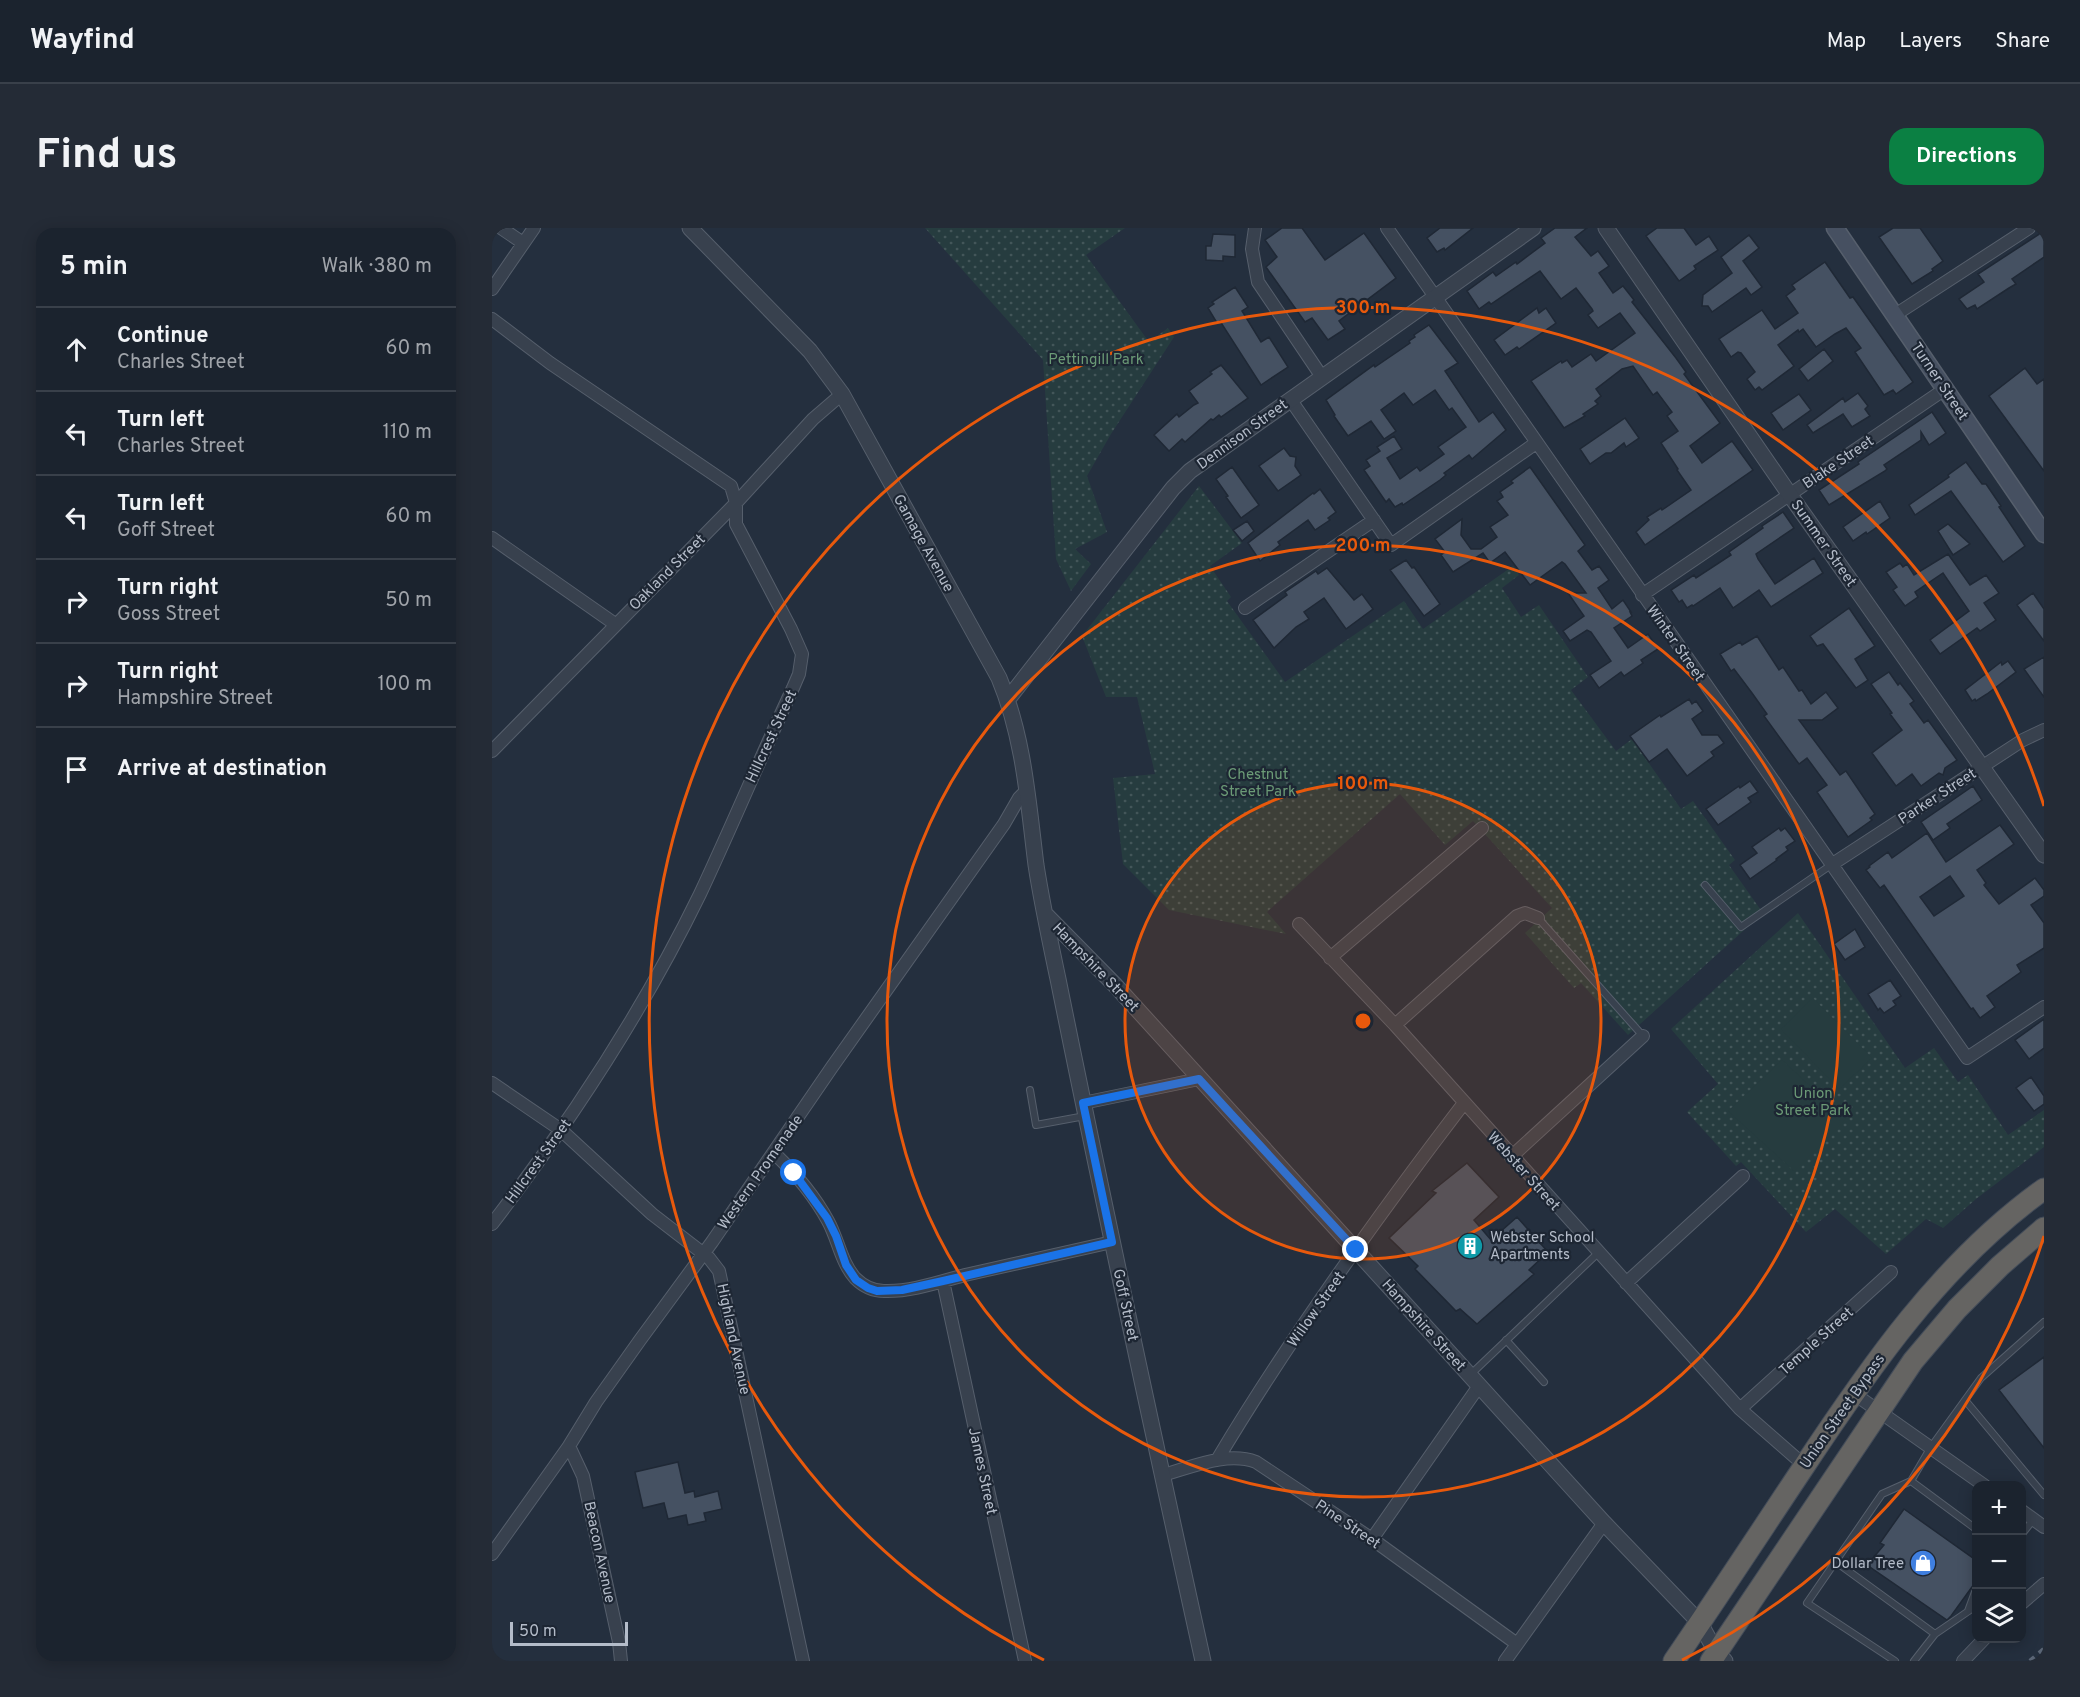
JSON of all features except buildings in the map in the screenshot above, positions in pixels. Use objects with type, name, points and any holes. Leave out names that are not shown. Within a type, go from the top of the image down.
[{"type":"highway","name":"Union Street Bypass","points":[[1674,1661],[1804,1465],[1893,1339],[1944,1278],[1989,1234],[2044,1189]]},
{"type":"highway","name":"Union Street Bypass","points":[[1718,1658],[1913,1361],[1957,1309],[2000,1266],[2044,1228]]},
{"type":"main road","name":"Turner Street","points":[[1835,228],[2044,534]]},
{"type":"street","points":[[501,228],[523,243]]},
{"type":"street","points":[[492,289],[534,228]]},
{"type":"street","name":"Gamage Avenue","points":[[690,228],[810,351],[842,394],[999,678],[1015,724],[1045,914]]},
{"type":"street","points":[[1255,228],[1252,249],[1258,282],[1322,377]]},
{"type":"street","name":"Winter Street","points":[[1387,228],[1967,1058],[2044,1007]]},
{"type":"street","name":"Dennison Street","points":[[1008,699],[1173,488],[1190,471],[1533,228]]},
{"type":"street","name":"Summer Street","points":[[1606,228],[1790,495],[2044,855]]},
{"type":"street","points":[[1895,315],[2029,228]]},
{"type":"street","name":"Hillcrest Street","points":[[492,319],[550,363],[731,486],[736,503],[736,524],[802,654],[799,674],[699,895],[641,1003],[561,1130],[492,1224]]},
{"type":"street","name":"Blake Street","points":[[1642,595],[1945,389]]},
{"type":"street","name":"Oakland Street","points":[[492,751],[736,503],[813,419],[842,394]]},
{"type":"street","points":[[1290,399],[1391,545],[1536,443]]},
{"type":"street","points":[[1245,608],[1293,573],[1374,520]]},
{"type":"street","points":[[492,538],[615,624]]},
{"type":"street","name":"Parker Street","points":[[1832,865],[1982,766],[2023,740],[2044,730]]},
{"type":"street","name":"Western Promenade","points":[[492,1554],[569,1446],[596,1402],[774,1153],[1004,824],[1019,798],[1027,790]]},
{"type":"street","points":[[1330,958],[1482,828]]},
{"type":"street","points":[[1395,1025],[1517,916],[1524,913],[1538,918]]},
{"type":"street","name":"Hampshire Street","points":[[1045,914],[1115,985],[1604,1523],[1700,1623],[1718,1658]]},
{"type":"street","name":"Goff Street","points":[[1045,914],[1112,1242],[1203,1661]]},
{"type":"street","name":"Webster Street","points":[[1299,924],[1395,1025],[1740,1409],[1804,1465]]},
{"type":"street","points":[[1511,1156],[1643,1036]]},
{"type":"street","points":[[1084,1109],[1199,1079]]},
{"type":"street","name":"Highland Avenue","points":[[492,1083],[561,1130],[652,1214],[716,1265],[722,1281],[803,1661]]},
{"type":"street","name":"Willow Street","points":[[1217,1460],[1257,1394],[1356,1250],[1464,1103]]},
{"type":"street","points":[[774,1153],[804,1184],[827,1218],[846,1265],[856,1280],[868,1288],[886,1291],[943,1281],[1112,1242]]},
{"type":"street","points":[[1626,1283],[1743,1176]]},
{"type":"street","name":"Temple Street","points":[[1740,1409],[1891,1272]]},
{"type":"street","name":"James Street","points":[[943,1281],[1024,1661]]},
{"type":"street","points":[[1372,1539],[1474,1380]]},
{"type":"street","points":[[1853,1393],[1979,1481]]},
{"type":"street","name":"Beacon Avenue","points":[[569,1446],[583,1476],[619,1642],[621,1661]]},
{"type":"street","name":"Pine Street","points":[[1163,1475],[1217,1460],[1239,1457],[1256,1462],[1372,1539],[1517,1644]]},
{"type":"street","points":[[2026,1514],[2044,1527]]},
{"type":"street","points":[[1505,1661],[1604,1523]]},
{"type":"street","points":[[2026,1600],[2044,1584]]},
{"type":"street","points":[[1963,1661],[1980,1643]]},
{"type":"lane","points":[[1705,885],[1741,927],[1832,865]]},
{"type":"lane","points":[[1538,918],[1643,1036]]},
{"type":"lane","points":[[1030,1090],[1036,1125],[1084,1109]]},
{"type":"lane","points":[[1474,1380],[1506,1340],[1598,1253]]},
{"type":"lane","points":[[1895,1661],[1807,1604],[1882,1494],[1911,1481],[1980,1378],[2044,1322]]},
{"type":"lane","points":[[1506,1340],[1544,1382]]},
{"type":"lane","points":[[1965,1400],[2044,1495]]},
{"type":"lane","points":[[1911,1481],[1972,1526]]},
{"type":"lane","points":[[2026,1529],[2033,1520]]},
{"type":"lane","points":[[1836,1562],[1935,1634]]},
{"type":"lane","points":[[1968,1611],[1972,1600]]},
{"type":"lane","points":[[1914,1661],[1935,1634],[1972,1609]]},
{"type":"green space","name":"Pettingill Park","points":[[925,228],[1125,228],[1086,255],[1149,342],[1168,328],[1174,337],[1111,434],[1087,476],[1107,532],[1075,549],[1091,564],[1071,591],[1056,559],[1043,360]]},
{"type":"green space","name":"Chestnut Street Park","points":[[1199,486],[1242,543],[1210,566],[1231,597],[1227,601],[1285,682],[1404,601],[1423,629],[1513,566],[1519,575],[1502,588],[1521,617],[1539,605],[1588,677],[1571,690],[1616,751],[1632,739],[1681,809],[1693,801],[1735,860],[1729,865],[1763,913],[1628,1035],[1581,983],[1574,988],[1525,933],[1552,908],[1473,821],[1445,845],[1400,794],[1267,912],[1286,934],[1169,910],[1123,864],[1113,778],[1155,774],[1137,697],[1106,697],[1082,636]]},
{"type":"green space","name":"Union Street Park","points":[[1798,913],[1905,1068],[1934,1048],[1958,1082],[1968,1075],[2008,1135],[2044,1110],[2044,1147],[1976,1199],[1943,1228],[1926,1219],[1886,1254],[1835,1209],[1806,1232],[1741,1162],[1736,1166],[1687,1112],[1718,1084],[1671,1029]]},
{"type":"green space","points":[[1813,998],[1872,1058],[1839,1089],[1781,1029]]},
{"type":"green space","points":[[1782,1060],[1846,1119],[1794,1171],[1728,1111]]},
{"type":"railway","points":[[2030,1661],[2044,1649]]},
{"type":"place","name":"Webster School Apartments","points":[[1470,1246]]},
{"type":"place","name":"Dollar Tree","points":[[1923,1563]]},
{"type":"route","points":[[794,1173],[827,1218],[846,1265],[856,1280],[877,1291],[902,1290],[1112,1242],[1083,1103],[1199,1079],[1356,1250]]}]
